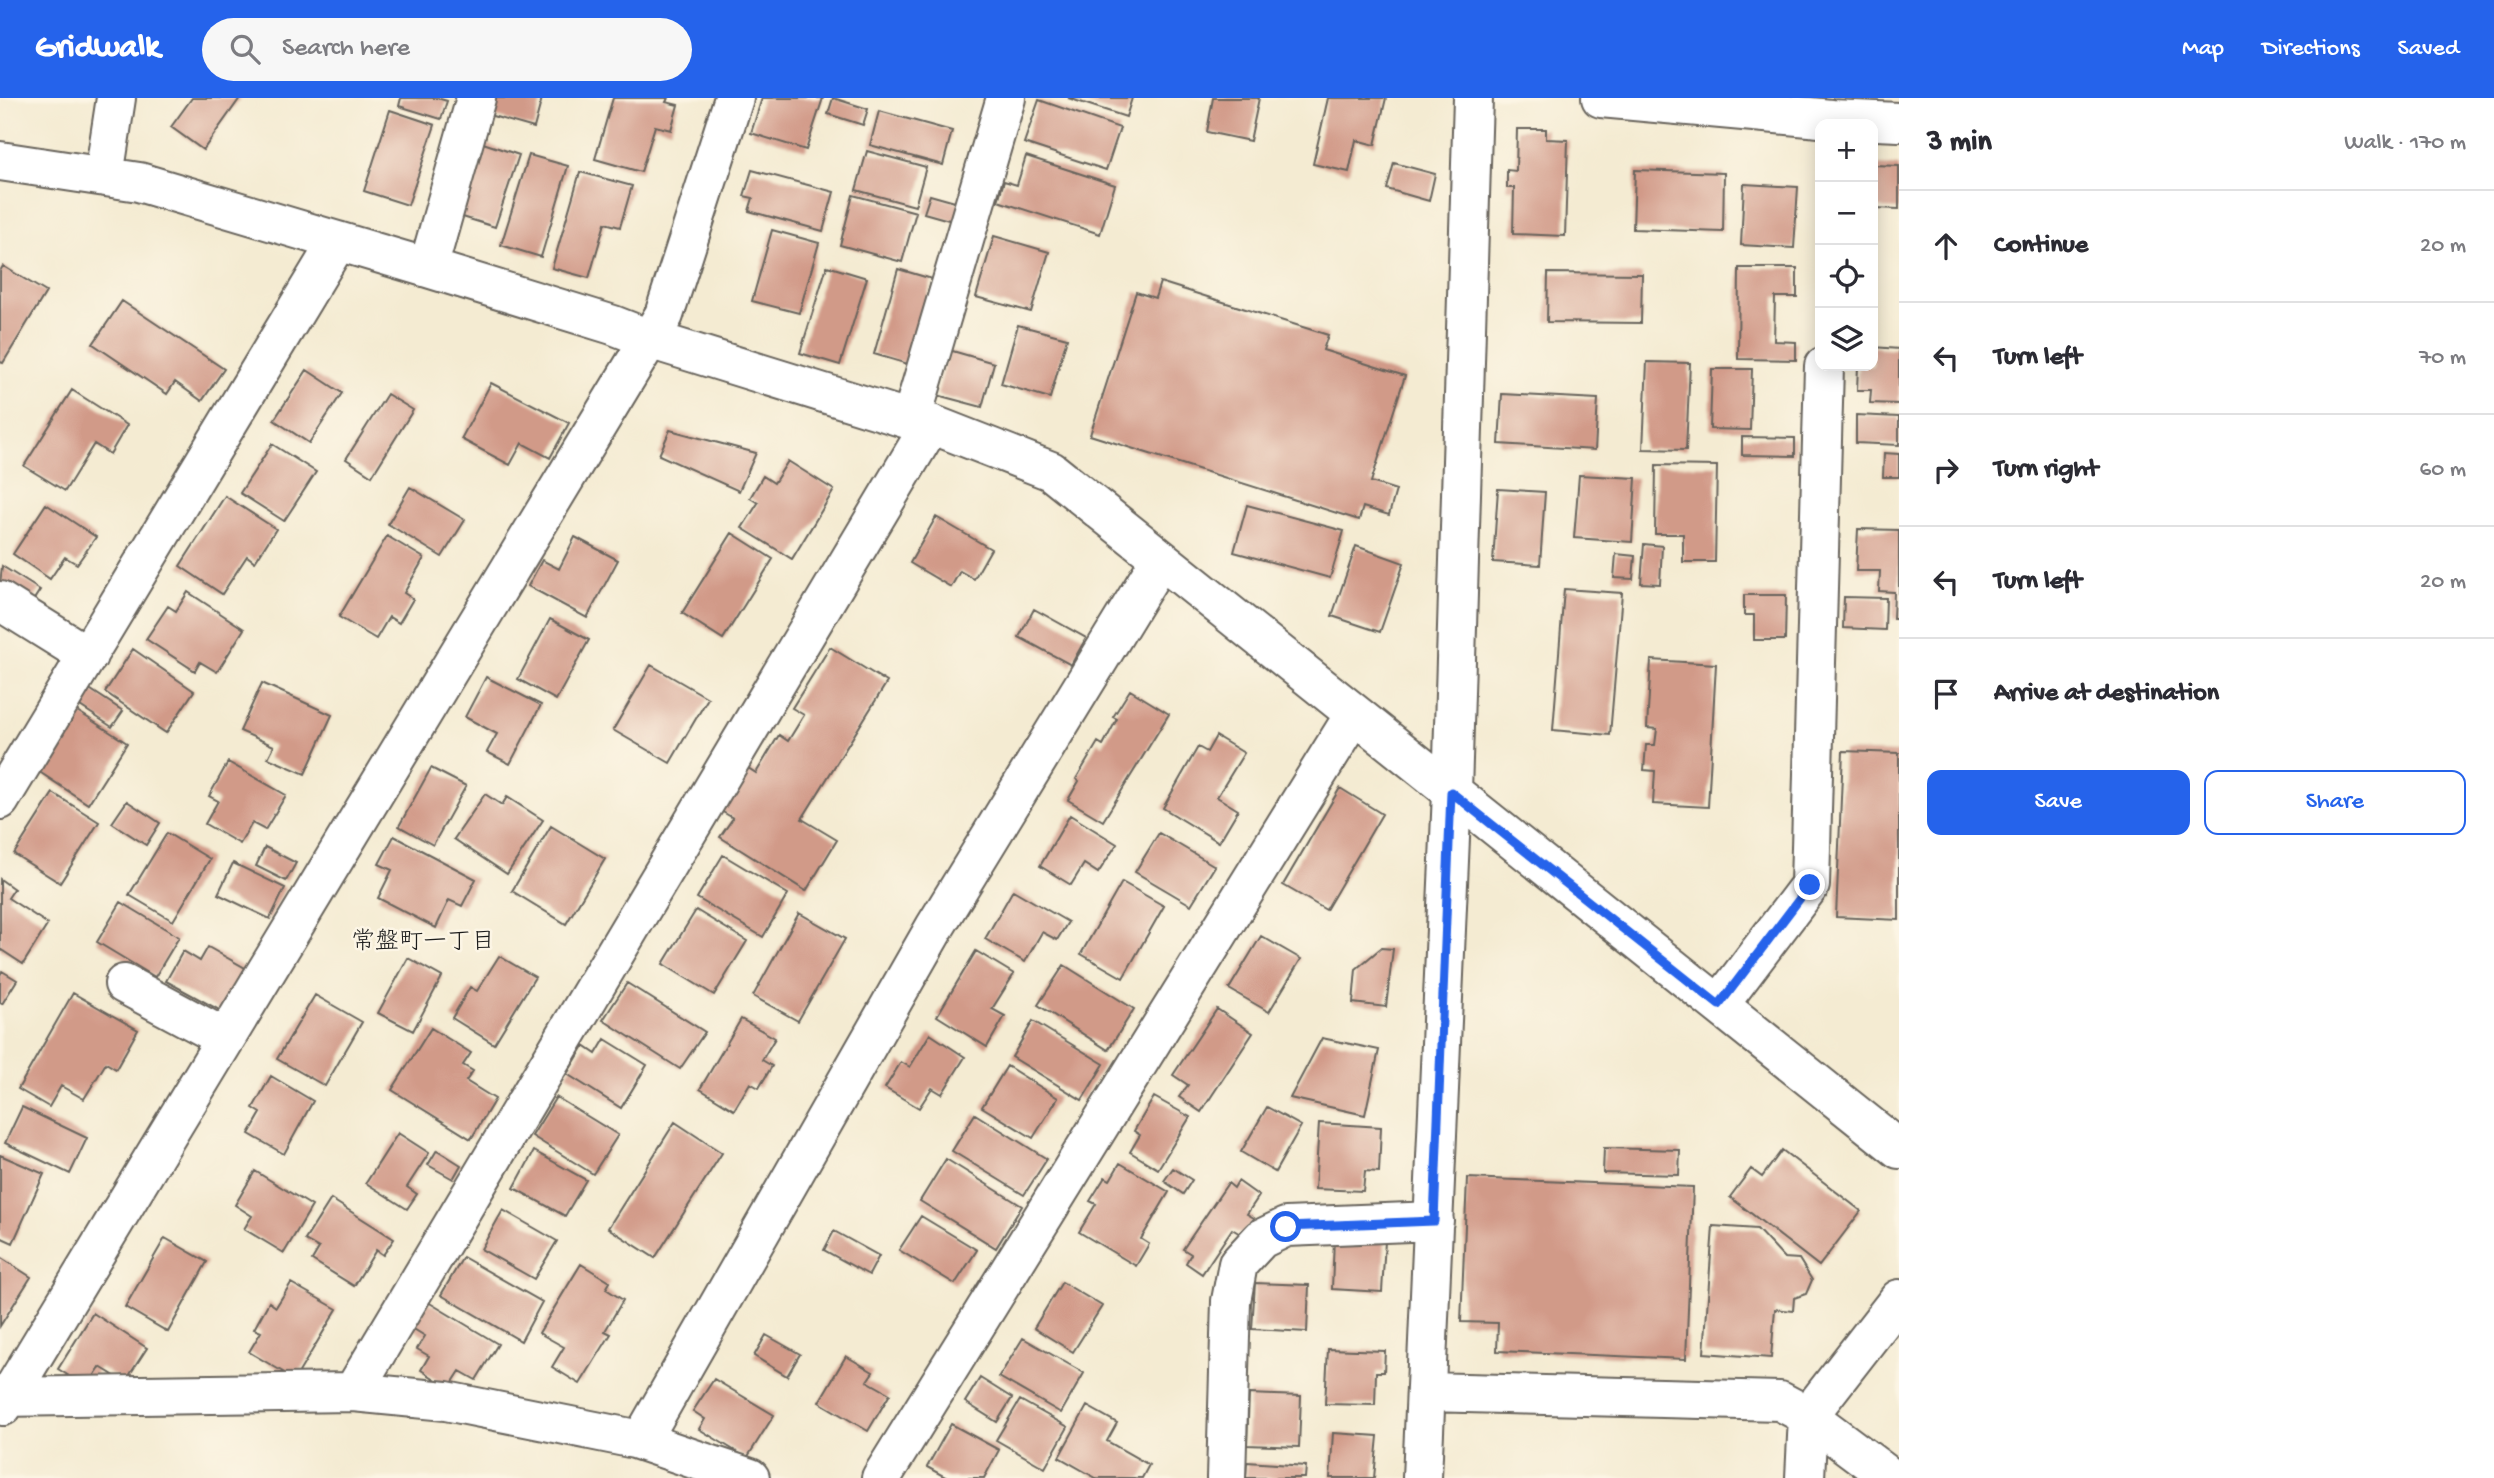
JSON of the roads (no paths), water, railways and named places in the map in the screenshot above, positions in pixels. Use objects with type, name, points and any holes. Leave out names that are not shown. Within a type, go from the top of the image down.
[{"type":"street","points":[[104,176],[116,98]]},
{"type":"street","points":[[428,268],[475,98]]},
{"type":"street","points":[[5,1400],[664,315],[734,98]]},
{"type":"street","points":[[353,1392],[921,422],[1006,98]]},
{"type":"street","points":[[1422,1478],[1451,792],[1473,98]]},
{"type":"street","points":[[1601,98],[1831,114],[1899,122]]},
{"type":"street","points":[[0,161],[139,182],[428,268],[921,422],[1051,471],[1899,1149]]},
{"type":"street","points":[[0,800],[338,241]]},
{"type":"street","points":[[1719,1005],[1810,885],[1824,371]]},
{"type":"street","points":[[641,1441],[935,927],[1160,560]]},
{"type":"street","points":[[0,601],[88,656]]},
{"type":"street","points":[[881,1478],[1354,715]]},
{"type":"street","points":[[124,984],[225,1038]]},
{"type":"street","points":[[1226,1478],[1231,1301],[1238,1264],[1261,1239],[1286,1227],[1434,1221]]},
{"type":"street","points":[[1805,1478],[1808,1416],[1899,1299]]},
{"type":"street","points":[[5,1400],[353,1392],[446,1401],[641,1441],[750,1478]]},
{"type":"street","points":[[1426,1392],[1780,1401],[1808,1416],[1891,1478]]},
{"type":"district","name":"常盤町一丁目","points":[[423,940]]}]
